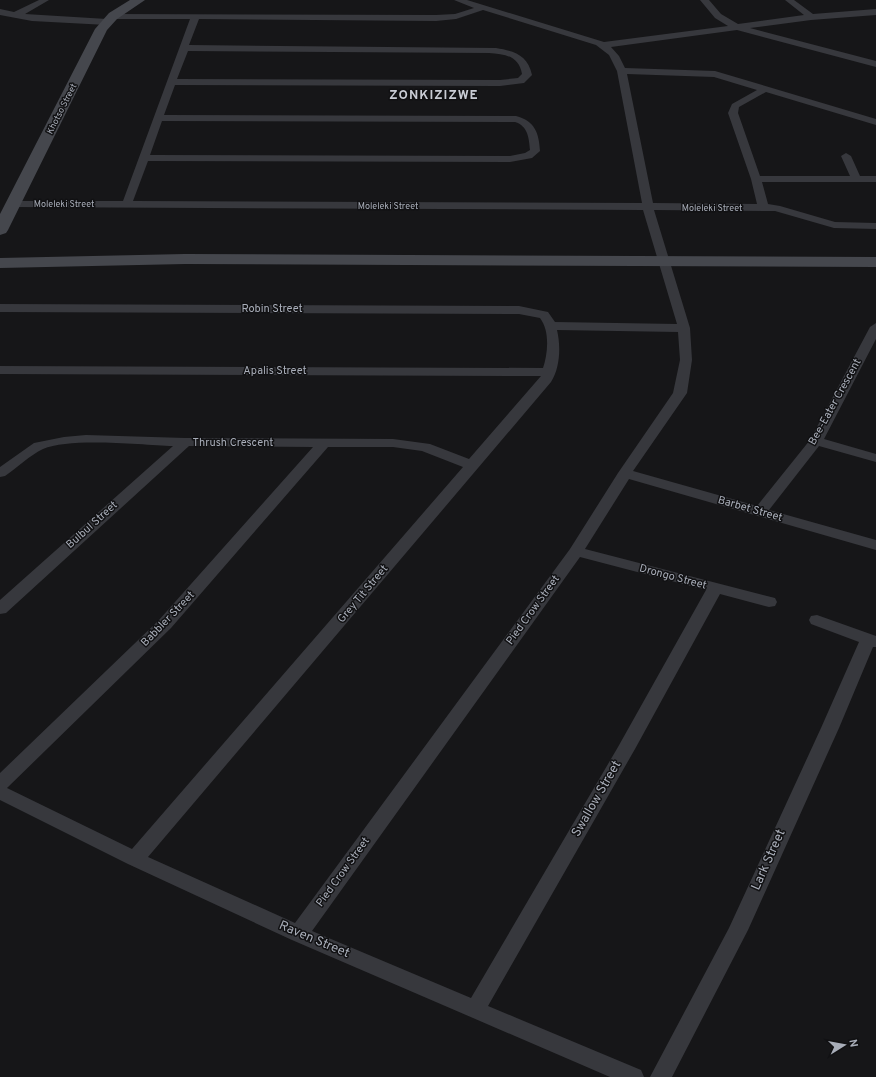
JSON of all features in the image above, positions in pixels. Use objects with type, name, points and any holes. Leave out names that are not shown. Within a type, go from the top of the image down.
[{"type":"street","points":[[10,15],[28,10],[45,0]]},
{"type":"street","name":"Khotso Street","points":[[0,230],[101,29],[110,19],[139,0]]},
{"type":"street","points":[[458,0],[604,46],[811,17],[875,10]]},
{"type":"street","points":[[704,0],[718,16],[737,27],[876,64]]},
{"type":"street","points":[[789,0],[811,17]]},
{"type":"street","points":[[0,12],[10,15],[110,19],[443,17],[460,15],[482,8]]},
{"type":"street","points":[[127,204],[195,18]]},
{"type":"street","name":"Pied Crow Street","points":[[299,934],[576,550],[625,472],[680,393],[686,360],[684,328],[648,208],[622,71],[616,56],[604,46]]},
{"type":"street","points":[[172,82],[500,83],[520,80],[527,75],[527,66],[519,57],[503,52],[489,50],[185,48]]},
{"type":"street","points":[[622,71],[702,72],[715,74],[876,122]]},
{"type":"street","points":[[763,207],[756,179],[735,120],[733,109],[740,102],[765,89]]},
{"type":"street","points":[[144,158],[510,159],[528,156],[535,151],[530,126],[526,122],[516,120],[159,118]]},
{"type":"street","points":[[846,156],[857,180]]},
{"type":"street","points":[[756,179],[876,180]]},
{"type":"street","name":"Moleleki Street","points":[[13,204],[648,208],[763,207],[776,208],[834,225],[876,226]]},
{"type":"street","points":[[0,263],[201,259],[876,262]]},
{"type":"street","name":"Robin Street","points":[[0,308],[519,310],[547,320],[684,328]]},
{"type":"street","points":[[547,320],[553,355],[550,372]]},
{"type":"street","name":"Bee-Eater Crescent","points":[[760,512],[816,441],[876,327]]},
{"type":"street","name":"Apalis Street","points":[[0,370],[550,372]]},
{"type":"street","name":"Grey Tit Street","points":[[135,859],[471,465],[505,429],[550,372]]},
{"type":"street","name":"Thrush Crescent","points":[[0,473],[39,446],[54,442],[86,439],[185,442],[378,442],[415,445],[471,465]]},
{"type":"street","points":[[816,441],[876,458]]},
{"type":"street","name":"Bulbul Street","points":[[0,609],[185,442]]},
{"type":"street","name":"Babbler Street","points":[[0,784],[165,624],[324,443]]},
{"type":"street","name":"Barbet Street","points":[[625,472],[876,546]]},
{"type":"street","name":"Drongo Street","points":[[576,550],[769,602]]},
{"type":"street","name":"Swallow Street","points":[[476,1008],[626,750],[715,588]]},
{"type":"street","points":[[817,620],[872,641]]},
{"type":"street","name":"Lark Street","points":[[661,1077],[738,930],[830,728],[872,641]]},
{"type":"street","name":"Raven Street","points":[[0,792],[135,859],[299,934],[476,1008],[633,1077]]},
{"type":"district","name":"ZONKIZIZWE","points":[[434,96]]}]
